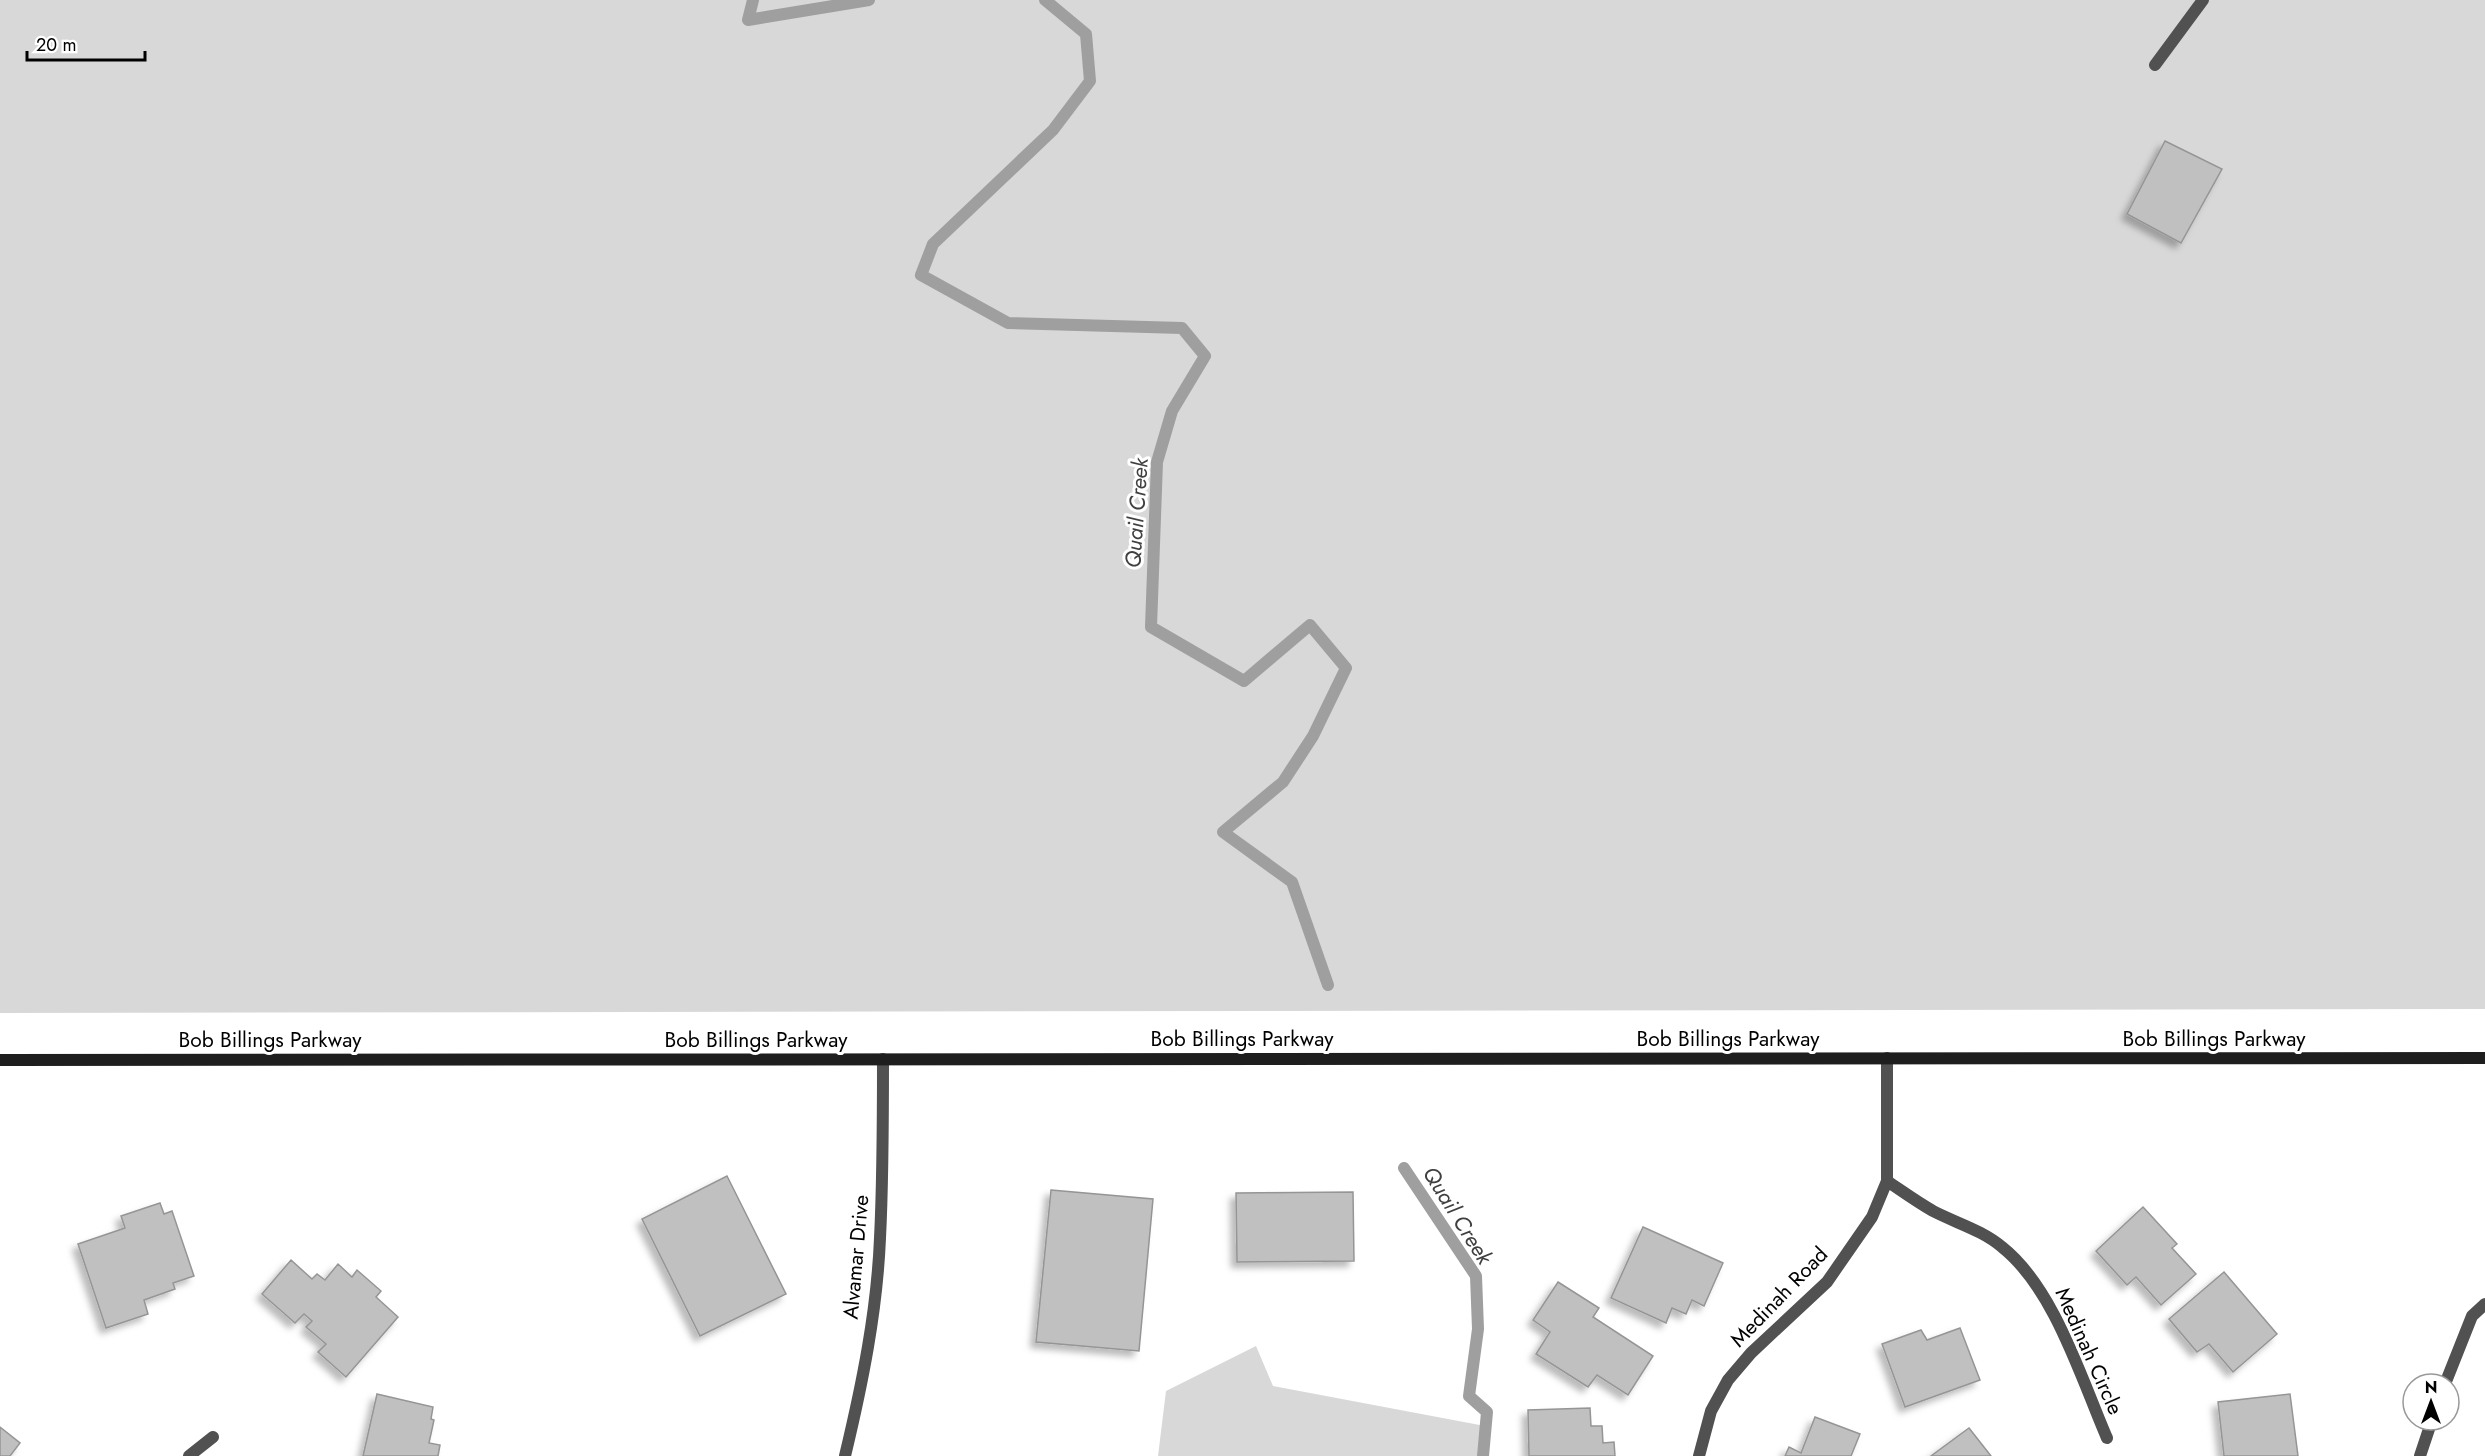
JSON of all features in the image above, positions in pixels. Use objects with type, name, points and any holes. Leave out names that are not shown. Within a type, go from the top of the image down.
[{"type":"main road","name":"Bob Billings Parkway","points":[[0,1060],[2485,1058]]},
{"type":"street","points":[[2155,65],[2203,0]]},
{"type":"street","name":"Medinah Road","points":[[1699,1456],[1711,1411],[1728,1380],[1751,1353],[1827,1282],[1872,1217],[1887,1181],[1887,1058]]},
{"type":"street","name":"Alvamar Drive","points":[[844,1456],[859,1398],[873,1312],[880,1240],[883,1059]]},
{"type":"street","name":"Medinah Circle","points":[[1887,1181],[1934,1211],[1965,1224],[2002,1247],[2030,1274],[2048,1301],[2107,1438]]},
{"type":"street","points":[[2450,1372],[2472,1316],[2485,1304]]},
{"type":"street","points":[[2420,1456],[2428,1432]]},
{"type":"street","points":[[189,1456],[213,1437]]},
{"type":"shaded area","points":[[0,0],[2485,0],[2485,1009],[0,1013]]},
{"type":"shaded area","points":[[1256,1346],[1273,1386],[1485,1426],[1483,1456],[1158,1456],[1166,1391]]},
{"type":"building","points":[[2165,141],[2222,169],[2181,243],[2127,214]]},
{"type":"building","points":[[727,1176],[786,1294],[700,1336],[642,1219]]},
{"type":"building","points":[[1051,1190],[1153,1199],[1139,1351],[1036,1342]]},
{"type":"building","points":[[1353,1192],[1354,1261],[1237,1262],[1236,1193]]},
{"type":"building","points":[[160,1203],[164,1214],[172,1211],[194,1276],[173,1283],[175,1289],[144,1300],[148,1314],[106,1328],[78,1244],[125,1228],[121,1216]]},
{"type":"building","points":[[2143,1207],[2177,1244],[2172,1248],[2196,1274],[2161,1305],[2136,1277],[2127,1285],[2096,1251]]},
{"type":"building","points":[[1643,1227],[1723,1263],[1704,1306],[1692,1300],[1686,1314],[1672,1308],[1666,1323],[1611,1298]]},
{"type":"building","points":[[291,1260],[312,1279],[317,1274],[325,1280],[338,1264],[352,1277],[357,1270],[381,1291],[376,1297],[398,1317],[346,1377],[318,1352],[326,1344],[306,1327],[312,1321],[304,1314],[295,1323],[262,1294]]},
{"type":"building","points":[[2224,1272],[2277,1334],[2233,1372],[2209,1344],[2197,1352],[2169,1319]]},
{"type":"building","points":[[1558,1282],[1599,1308],[1593,1317],[1653,1356],[1628,1395],[1597,1375],[1588,1387],[1536,1354],[1550,1332],[1533,1320]]},
{"type":"building","points":[[1960,1328],[1980,1380],[1905,1407],[1882,1344],[1921,1330],[1927,1340]]},
{"type":"building","points":[[377,1394],[433,1407],[431,1419],[434,1420],[429,1443],[440,1445],[438,1456],[363,1456]]},
{"type":"building","points":[[2290,1394],[2298,1456],[2224,1456],[2218,1402]]},
{"type":"building","points":[[1590,1408],[1591,1426],[1602,1426],[1603,1443],[1614,1442],[1615,1456],[1529,1456],[1528,1410]]},
{"type":"building","points":[[1815,1417],[1860,1434],[1851,1456],[1785,1456],[1789,1447],[1801,1453]]},
{"type":"building","points":[[0,1427],[20,1443],[10,1456],[0,1456]]},
{"type":"building","points":[[1969,1428],[1991,1456],[1931,1456]]},
{"type":"waterway","name":"Quail Creek","points":[[753,0],[748,20],[869,0]]},
{"type":"waterway","name":"Quail Creek","points":[[1045,0],[1086,34],[1090,81],[1053,130],[933,244],[921,275],[1008,323],[1182,328],[1205,356],[1172,411],[1157,462],[1151,627],[1244,681],[1310,625],[1346,668],[1313,736],[1283,782],[1223,832],[1292,882],[1328,985]]},
{"type":"waterway","name":"Quail Creek","points":[[1404,1168],[1476,1276],[1478,1329],[1469,1396],[1487,1412],[1483,1456]]}]
